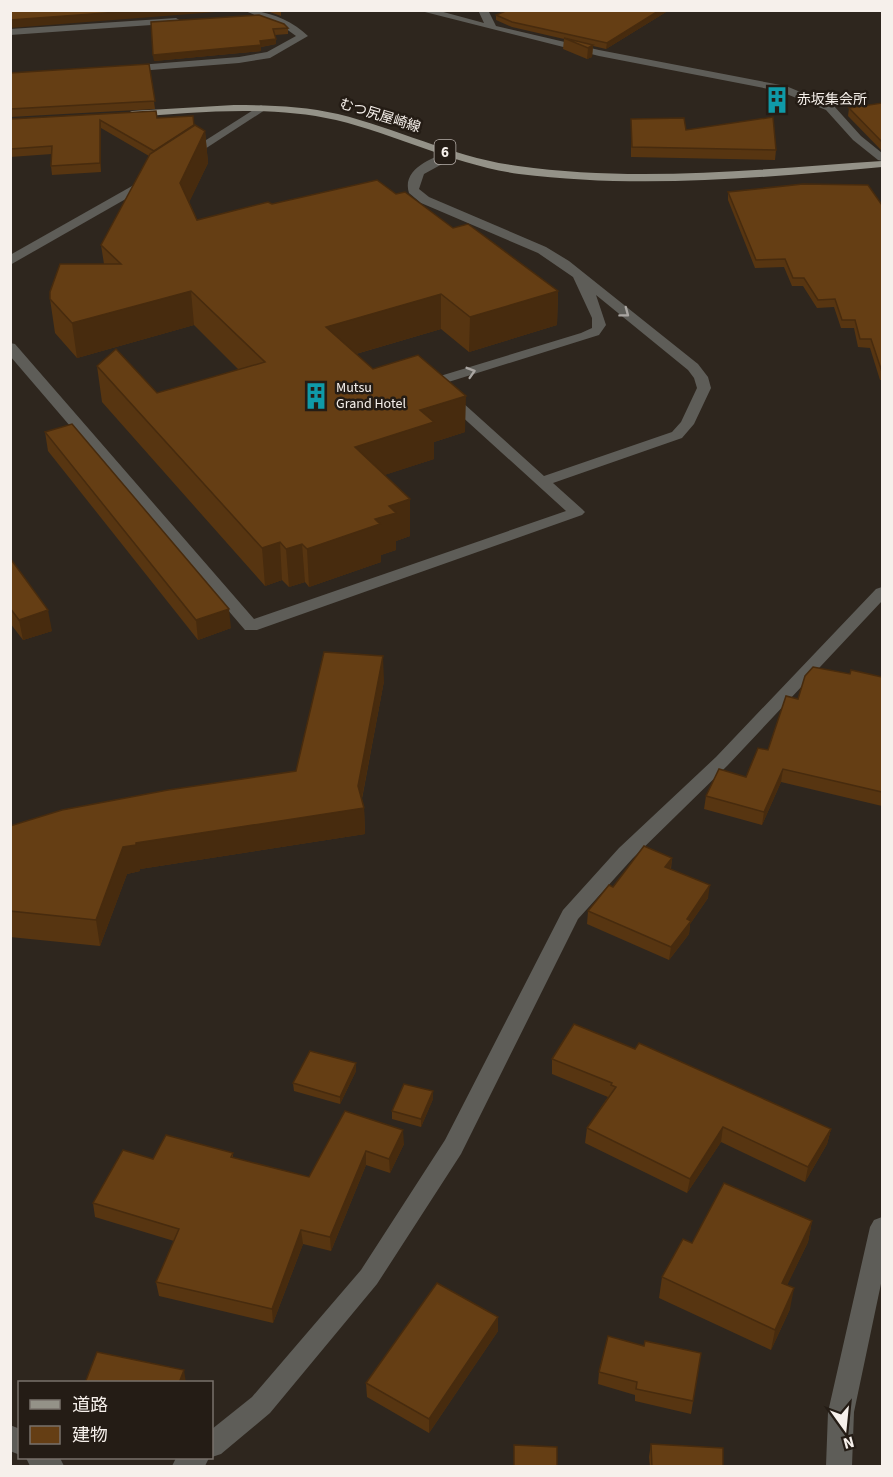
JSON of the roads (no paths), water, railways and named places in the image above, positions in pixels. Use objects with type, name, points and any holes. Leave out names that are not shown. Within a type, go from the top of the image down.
[{"type":"main road","name":"むつ尻屋崎線","points":[[117,115],[261,108],[303,112],[375,127],[451,155],[517,170],[616,176],[742,173],[882,164]]},
{"type":"street","points":[[422,10],[599,52],[782,88],[830,108],[857,138],[882,158]]},
{"type":"street","points":[[483,10],[492,28]]},
{"type":"street","points":[[112,70],[239,60],[270,55],[303,36],[289,26],[263,15],[244,14]]},
{"type":"street","points":[[10,32],[183,21]]},
{"type":"street","points":[[181,160],[261,108]]},
{"type":"street","points":[[451,155],[419,171],[413,181],[413,190],[425,200],[542,250],[565,264],[685,360],[701,377],[704,388],[687,424],[677,435],[542,482]]},
{"type":"street","points":[[10,261],[161,172]]},
{"type":"street","points":[[10,347],[252,626],[577,512],[432,383],[586,336],[598,329],[600,323],[597,310],[579,276]]},
{"type":"street","points":[[213,1444],[261,1406],[369,1277],[453,1147],[570,915],[626,854],[722,761],[882,592]]},
{"type":"street","points":[[840,1467],[841,1412],[882,1227]]},
{"type":"place","name":"赤坂集会所","points":[[777,100]]},
{"type":"place","name":"Mutsu Grand Hotel","points":[[316,396]]}]
